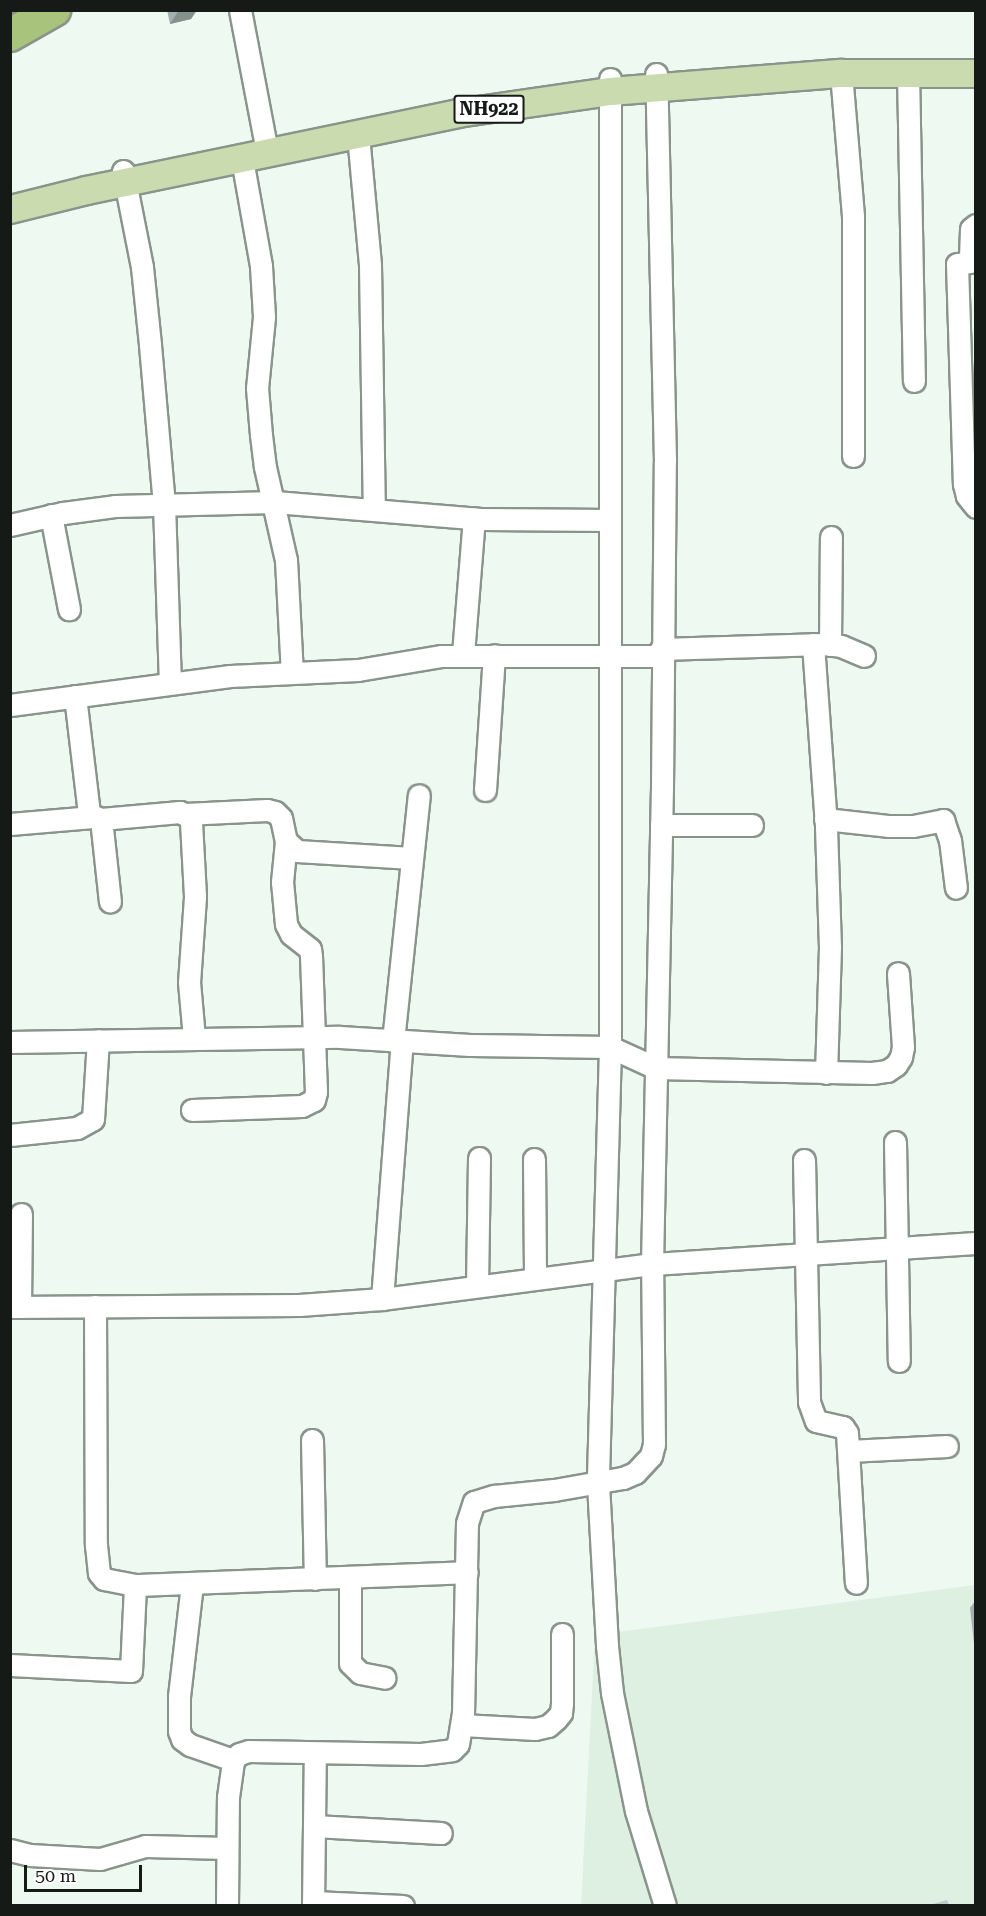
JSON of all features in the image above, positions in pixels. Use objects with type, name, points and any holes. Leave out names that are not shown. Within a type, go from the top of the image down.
[{"type":"highway","points":[[10,16],[21,10]]},
{"type":"highway","points":[[10,35],[54,10]]},
{"type":"main road","points":[[10,196],[124,177],[265,141],[454,101],[841,60],[975,60]]},
{"type":"main road","points":[[657,80],[842,73],[975,73]]},
{"type":"main road","name":"NH922","points":[[10,209],[124,177],[242,159],[457,113],[610,85]]},
{"type":"street","points":[[240,10],[265,141]]},
{"type":"street","points":[[908,72],[914,381]]},
{"type":"street","points":[[842,73],[853,217],[853,456]]},
{"type":"street","points":[[192,1584],[179,1696],[179,1731],[182,1739],[190,1745],[233,1760],[249,1751],[376,1755],[452,1750],[458,1744],[462,1725],[467,1523],[474,1502],[494,1496],[598,1484],[635,1473],[651,1456],[654,1444],[652,1264],[661,825],[665,461],[657,80]]},
{"type":"street","points":[[610,85],[610,1047],[598,1484],[605,1623],[612,1693],[636,1811],[665,1905]]},
{"type":"street","points":[[358,135],[370,265],[375,509]]},
{"type":"street","points":[[242,159],[261,266],[264,317],[257,388],[265,467],[275,502],[286,560],[292,674]]},
{"type":"street","points":[[124,177],[142,267],[164,504],[170,683]]},
{"type":"street","points":[[975,225],[971,229],[970,262],[957,264],[964,484],[967,496],[975,507]]},
{"type":"street","points":[[10,525],[51,515],[115,506],[275,502],[474,518],[610,520]]},
{"type":"street","points":[[51,515],[69,609]]},
{"type":"street","points":[[463,654],[474,518]]},
{"type":"street","points":[[826,1073],[830,947],[821,645],[831,537]]},
{"type":"street","points":[[10,705],[170,683],[358,670],[463,654],[610,656],[821,645],[855,650],[864,656]]},
{"type":"street","points":[[485,790],[494,655]]},
{"type":"street","points":[[75,696],[88,808],[97,818],[110,902]]},
{"type":"street","points":[[382,1299],[398,1041],[418,795]]},
{"type":"street","points":[[10,824],[159,812],[185,814],[267,810],[275,812],[281,818],[286,841],[282,872],[284,910],[291,934],[310,949],[311,956],[316,1092],[309,1105],[192,1110]]},
{"type":"street","points":[[185,814],[189,817],[193,831],[195,860],[195,897],[189,964],[194,1038]]},
{"type":"street","points":[[825,819],[897,826],[913,826],[943,820],[950,840],[956,888]]},
{"type":"street","points":[[661,825],[752,825]]},
{"type":"street","points":[[286,841],[297,851],[308,853],[412,858]]},
{"type":"street","points":[[10,1042],[315,1037],[610,1047],[656,1068],[872,1073],[886,1071],[896,1065],[903,1047],[898,973]]},
{"type":"street","points":[[10,1135],[77,1128],[93,1119],[98,1040]]},
{"type":"street","points":[[894,1142],[899,1361]]},
{"type":"street","points":[[477,1286],[479,1158]]},
{"type":"street","points":[[534,1159],[535,1278]]},
{"type":"street","points":[[804,1160],[808,1373],[811,1414],[816,1420],[843,1427],[847,1433],[856,1583]]},
{"type":"street","points":[[21,1214],[15,1307],[299,1305],[382,1299],[652,1264],[897,1250],[975,1243]]},
{"type":"street","points":[[95,1306],[97,1563],[99,1573],[104,1579],[135,1585],[192,1584],[467,1572]]},
{"type":"street","points":[[312,1440],[315,1579]]},
{"type":"street","points":[[849,1451],[947,1446]]},
{"type":"street","points":[[350,1577],[350,1663],[360,1673],[385,1678]]},
{"type":"street","points":[[10,1665],[131,1671],[135,1585]]},
{"type":"street","points":[[462,1725],[535,1729],[548,1726],[556,1719],[561,1713],[562,1702],[562,1634]]},
{"type":"street","points":[[315,1753],[313,1904],[403,1905]]},
{"type":"street","points":[[227,1905],[228,1797],[233,1760]]},
{"type":"street","points":[[314,1826],[441,1833]]},
{"type":"street","points":[[10,1850],[30,1855],[100,1859],[145,1846],[227,1848]]},
{"type":"shaded area","points":[[975,1585],[975,1905],[581,1906],[595,1635]]},
{"type":"building","points":[[947,1900],[949,1905],[929,1905]]}]
